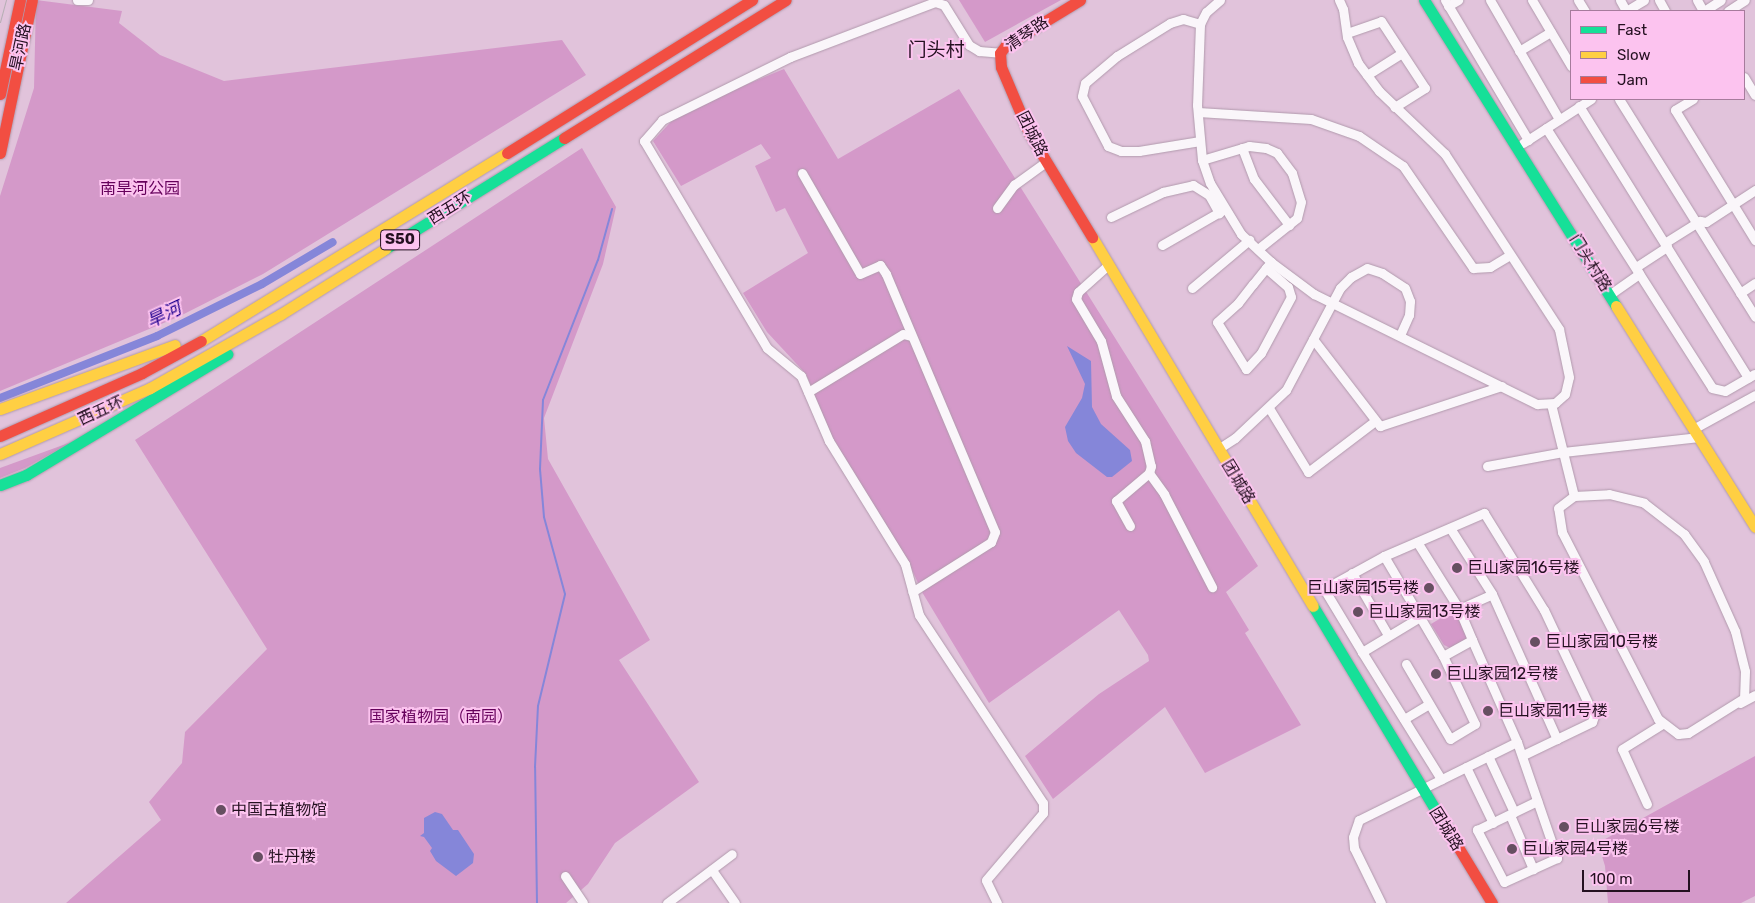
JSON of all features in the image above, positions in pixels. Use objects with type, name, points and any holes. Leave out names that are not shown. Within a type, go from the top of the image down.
[{"type":"main road","name":"旱河路","points":[[0,94],[20,0]]},
{"type":"main road","name":"旱河路","points":[[0,152],[32,0]]},
{"type":"main road","name":"西五环","points":[[0,436],[142,373],[242,318],[752,0]]},
{"type":"main road","name":"西五环","points":[[0,454],[150,388],[281,314],[786,0]]},
{"type":"main road","name":"清琴路","points":[[1000,53],[1006,45],[1080,0]]},
{"type":"main road","name":"门头村路","points":[[1424,0],[1755,527]]},
{"type":"main road","name":"团城路","points":[[1000,53],[1001,67],[1029,133],[1422,790],[1492,903]]},
{"type":"main road","points":[[0,485],[26,475],[209,368],[281,314]]},
{"type":"main road","points":[[0,408],[105,373],[242,318]]},
{"type":"street","points":[[77,0],[88,0]]},
{"type":"street","points":[[1220,0],[1206,12],[1200,24],[1198,112],[1202,160],[1222,211]]},
{"type":"street","points":[[1268,265],[1332,303],[1537,404],[1551,404],[1565,394],[1569,377],[1560,329],[1445,154],[1395,107],[1358,63],[1338,0]]},
{"type":"street","points":[[1458,0],[1446,3],[1528,140]]},
{"type":"street","points":[[1490,0],[1559,119]]},
{"type":"street","points":[[1532,0],[1570,64]]},
{"type":"street","points":[[1628,10],[1644,0]]},
{"type":"street","points":[[1705,10],[1721,0]]},
{"type":"street","points":[[1730,10],[1745,0]]},
{"type":"street","points":[[997,903],[986,880],[1043,813],[1043,803],[919,615],[905,564],[829,441],[801,376],[767,348],[644,141],[662,120],[790,58],[935,2],[944,5],[969,45],[979,51],[1000,53]]},
{"type":"street","points":[[1200,24],[1183,20],[1170,24],[1117,56],[1085,83],[1082,96],[1108,146],[1121,151],[1139,151],[1200,141]]},
{"type":"street","points":[[1347,33],[1380,21],[1425,88],[1395,107]]},
{"type":"street","points":[[1519,51],[1551,32]]},
{"type":"street","points":[[1367,75],[1402,54]]},
{"type":"street","points":[[1745,79],[1755,95]]},
{"type":"street","points":[[1516,147],[1589,100]]},
{"type":"street","points":[[1620,100],[1755,317]]},
{"type":"street","points":[[1691,100],[1675,110],[1755,240]]},
{"type":"street","points":[[1546,128],[1712,388],[1726,391],[1751,376],[1667,247],[1579,106]]},
{"type":"street","points":[[1198,112],[1311,119],[1359,136],[1404,166],[1473,268],[1490,268],[1510,255]]},
{"type":"street","points":[[1202,160],[1242,148],[1266,148],[1277,153],[1292,173],[1301,202],[1296,218],[1258,249]]},
{"type":"street","points":[[1242,148],[1254,179],[1289,225]]},
{"type":"street","points":[[998,208],[1014,185],[1046,162]]},
{"type":"street","points":[[802,173],[860,274],[880,265],[883,270],[995,532],[991,542],[912,592]]},
{"type":"street","points":[[1111,217],[1163,192],[1193,185],[1208,195],[1258,249],[1268,265],[1288,287],[1291,297],[1260,353],[1246,369],[1217,322],[1238,303],[1268,265]]},
{"type":"street","points":[[1667,247],[1666,242],[1697,224],[1706,222],[1755,190]]},
{"type":"street","points":[[1162,244],[1222,211]]},
{"type":"street","points":[[1192,288],[1249,240]]},
{"type":"street","points":[[1639,274],[1636,267],[1667,247]]},
{"type":"street","points":[[1108,265],[1078,292],[1076,299],[1100,341],[1116,396],[1145,441],[1151,466],[1149,473],[1116,501],[1130,526]]},
{"type":"street","points":[[1218,449],[1269,408],[1286,390],[1340,288],[1351,277],[1367,268],[1382,273],[1405,288],[1410,302],[1409,315],[1400,336]]},
{"type":"street","points":[[1609,295],[1639,274]]},
{"type":"street","points":[[1740,293],[1755,283]]},
{"type":"street","points":[[808,392],[903,334],[911,336]]},
{"type":"street","points":[[1313,339],[1380,426],[1397,423],[1502,386]]},
{"type":"street","points":[[1487,466],[1563,452],[1696,433],[1755,395]]},
{"type":"street","points":[[1551,404],[1574,496]]},
{"type":"street","points":[[1269,408],[1308,472],[1375,421]]},
{"type":"street","points":[[1149,473],[1164,494],[1212,587]]},
{"type":"street","points":[[1736,706],[1744,698],[1746,688],[1739,646],[1704,562],[1684,534],[1663,515],[1627,497],[1610,494],[1574,496],[1558,508],[1562,532],[1662,724],[1678,734],[1688,733],[1736,706],[1755,695]]},
{"type":"street","points":[[1441,779],[1324,589],[1384,556],[1484,513],[1544,610],[1594,716],[1592,722],[1523,755]]},
{"type":"street","points":[[1450,528],[1492,594],[1557,738]]},
{"type":"street","points":[[1417,542],[1459,609],[1523,755],[1557,858],[1504,882],[1477,830],[1537,801]]},
{"type":"street","points":[[1384,556],[1442,656],[1475,724],[1450,740],[1406,664]]},
{"type":"street","points":[[1352,573],[1388,636]]},
{"type":"street","points":[[1459,609],[1492,594]]},
{"type":"street","points":[[1362,652],[1420,617]]},
{"type":"street","points":[[1442,656],[1472,640]]},
{"type":"street","points":[[1404,720],[1429,704]]},
{"type":"street","points":[[1647,804],[1622,749],[1662,724]]},
{"type":"street","points":[[1381,903],[1354,848],[1354,827],[1359,820],[1517,742]]},
{"type":"street","points":[[1488,756],[1533,868]]},
{"type":"street","points":[[1466,767],[1493,823]]},
{"type":"street","points":[[666,903],[732,854]]},
{"type":"street","points":[[712,870],[735,903]]},
{"type":"street","points":[[565,876],[583,903]]},
{"type":"green space","name":"南旱河公园","points":[[36,0],[122,11],[119,23],[160,55],[224,81],[562,40],[586,75],[263,274],[178,317],[0,391],[0,196],[34,88]]},
{"type":"green space","points":[[959,0],[1061,0],[985,42]]},
{"type":"green space","points":[[784,69],[838,159],[959,89],[1258,566],[1226,592],[1249,630],[1245,633],[1301,725],[1205,773],[1165,707],[1053,799],[1025,756],[1099,694],[1149,661],[1148,655],[1119,610],[989,703],[922,592],[908,561],[831,435],[806,374],[767,332],[743,293],[808,253],[785,208],[776,212],[755,166],[771,158],[761,144],[681,186],[653,141],[680,112]]},
{"type":"green space","name":"国家植物园（南园）","points":[[582,148],[616,207],[603,264],[544,418],[548,459],[650,640],[619,660],[699,782],[615,843],[588,884],[566,903],[66,903],[161,820],[149,802],[182,763],[185,732],[267,649],[135,440]]},
{"type":"green space","points":[[74,441],[25,468],[0,478],[0,468]]},
{"type":"green space","points":[[1456,609],[1471,636],[1450,648],[1444,645],[1431,624]]},
{"type":"green space","points":[[1755,756],[1755,896],[1741,903],[1608,903],[1605,866],[1598,843]]},
{"type":"water","points":[[1067,346],[1091,361],[1092,407],[1101,424],[1130,450],[1132,461],[1112,477],[1107,477],[1076,453],[1068,441],[1065,427],[1082,398],[1085,384]]},
{"type":"water","points":[[435,812],[442,814],[453,830],[458,830],[474,854],[473,863],[456,876],[436,861],[430,851],[432,848],[424,837],[420,836],[424,833],[424,818]]},
{"type":"waterway","points":[[537,903],[535,767],[538,706],[565,594],[544,517],[540,469],[543,400],[598,260],[612,209]]},
{"type":"waterway","name":"旱河","points":[[0,398],[157,336],[262,284],[333,242]]},
{"type":"tram line","points":[[0,22],[6,0]]},
{"type":"traffic: fast","points":[[1424,0],[1616,306]]},
{"type":"traffic: fast","points":[[385,249],[564,138]]},
{"type":"traffic: fast","points":[[0,485],[26,475],[227,354]]},
{"type":"traffic: fast","points":[[1313,606],[1452,837]]},
{"type":"traffic: slow","points":[[201,341],[507,153]]},
{"type":"traffic: slow","points":[[1092,237],[1313,606]]},
{"type":"traffic: slow","points":[[0,454],[150,388],[281,314],[385,249]]},
{"type":"traffic: slow","points":[[1616,306],[1755,527]]},
{"type":"traffic: slow","points":[[0,409],[175,345]]},
{"type":"traffic: jam","points":[[0,94],[20,0]]},
{"type":"traffic: jam","points":[[0,153],[32,0]]},
{"type":"traffic: jam","points":[[507,153],[752,0]]},
{"type":"traffic: jam","points":[[564,138],[786,0]]},
{"type":"traffic: jam","points":[[1080,0],[1006,45],[1000,53],[1001,67],[1029,133],[1092,237]]},
{"type":"traffic: jam","points":[[0,436],[142,373],[201,341]]},
{"type":"traffic: jam","points":[[1452,837],[1492,903]]},
{"type":"place","name":"巨山家园16号楼","points":[[1457,568]]},
{"type":"place","name":"巨山家园15号楼","points":[[1429,588]]},
{"type":"place","name":"巨山家园13号楼","points":[[1358,612]]},
{"type":"place","name":"巨山家园10号楼","points":[[1535,642]]},
{"type":"place","name":"巨山家园12号楼","points":[[1436,674]]},
{"type":"place","name":"巨山家园11号楼","points":[[1488,711]]},
{"type":"place","name":"中国古植物馆","points":[[221,810]]},
{"type":"place","name":"巨山家园6号楼","points":[[1564,827]]},
{"type":"place","name":"巨山家园4号楼","points":[[1512,849]]},
{"type":"place","name":"牡丹楼","points":[[258,857]]},
{"type":"district","name":"门头村","points":[[936,50]]}]
